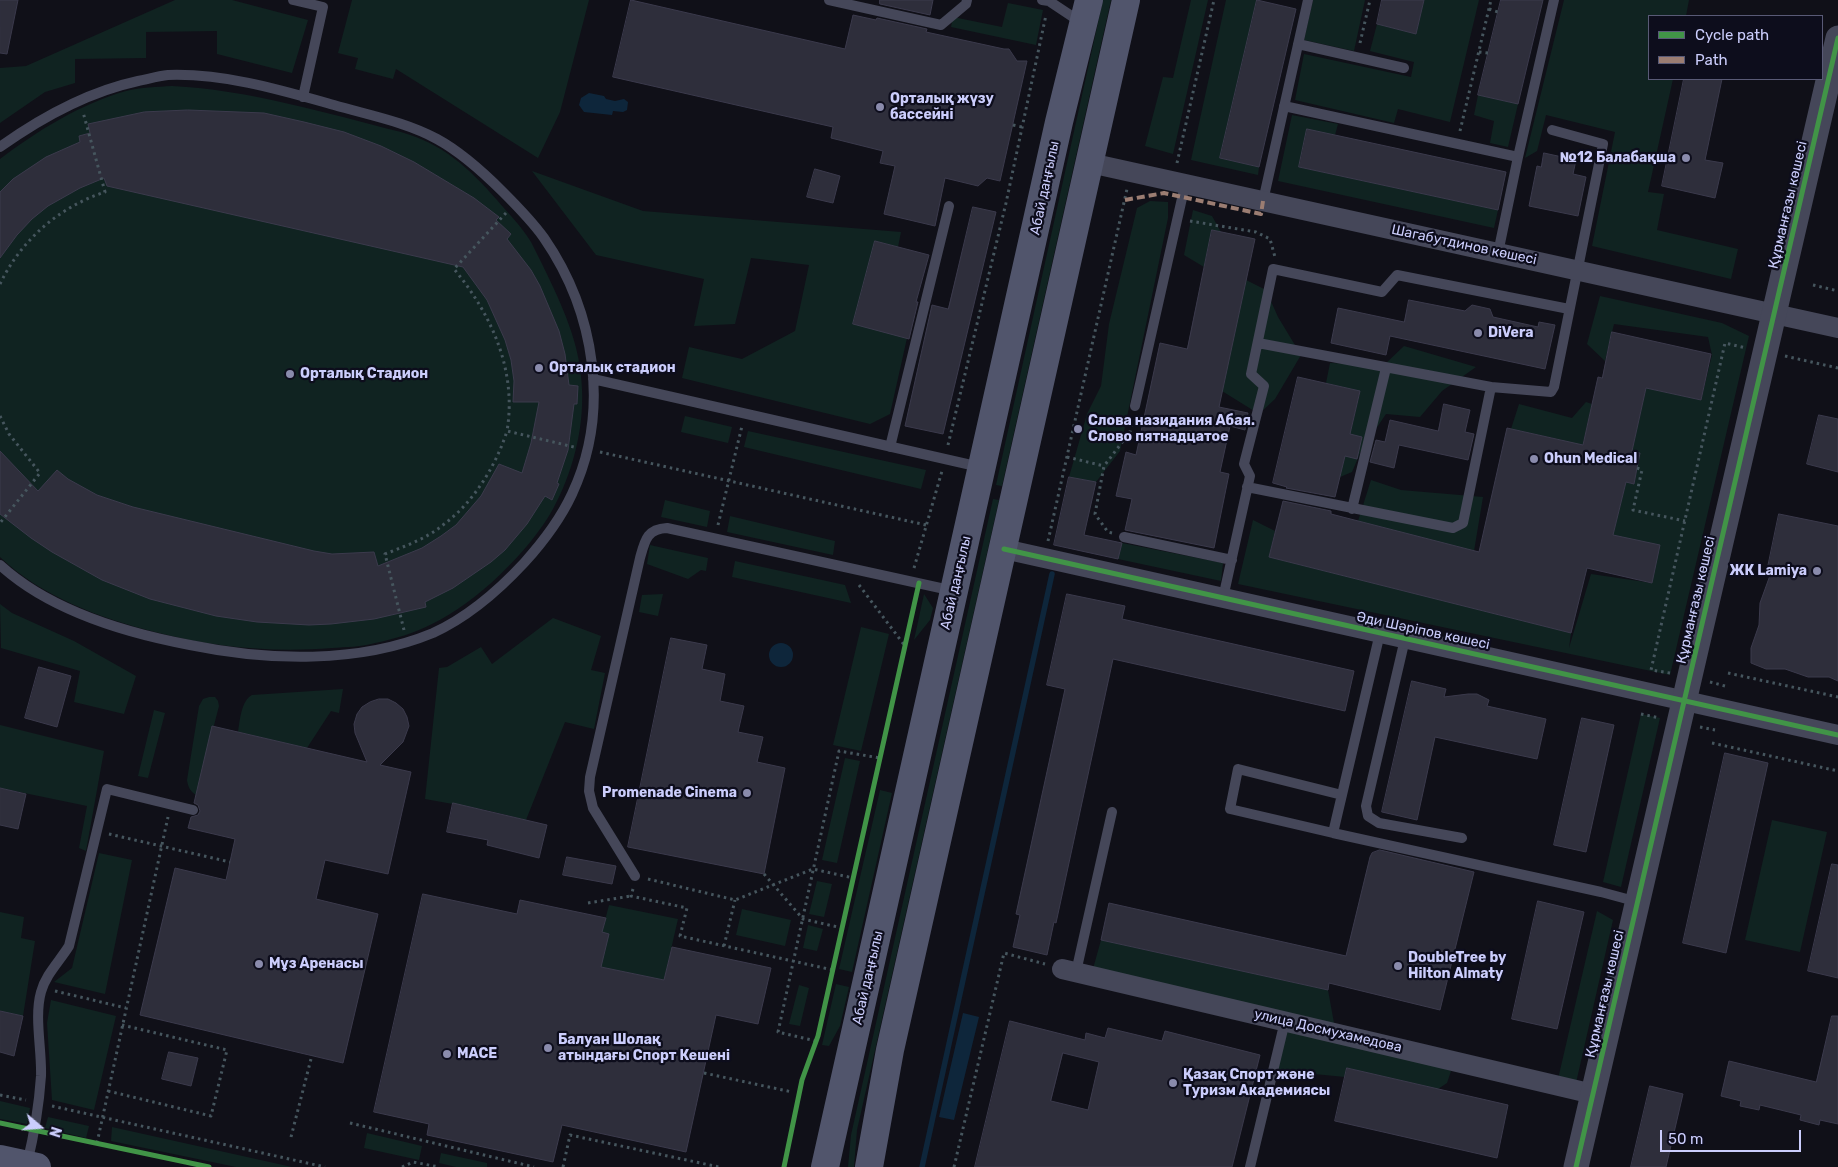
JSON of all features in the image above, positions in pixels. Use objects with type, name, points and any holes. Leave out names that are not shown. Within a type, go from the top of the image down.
[{"type":"main road","points":[[869,1167],[890,1050],[1126,0]]},
{"type":"main road","name":"Абай даңғылы","points":[[825,1167],[1059,122],[1086,12]]},
{"type":"main road","points":[[811,1167],[853,1042]]},
{"type":"main road","points":[[0,1159],[32,1166]]},
{"type":"street","name":"Құрманғазы көшесі","points":[[1576,1167],[1838,38]]},
{"type":"street","name":"Шагабутдинов көшесі","points":[[1090,163],[1838,328]]},
{"type":"street","name":"Әди Шәріпов көшесі","points":[[1004,548],[1838,735]]},
{"type":"street","name":"улица Досмухамедова","points":[[1069,971],[1593,1094]]},
{"type":"lane","points":[[293,0],[323,7],[303,96]]},
{"type":"lane","points":[[829,0],[941,25],[966,4],[967,0]]},
{"type":"lane","points":[[1263,201],[1308,0]]},
{"type":"lane","points":[[1498,253],[1554,0]]},
{"type":"lane","points":[[1046,1],[1086,12]]},
{"type":"lane","points":[[1298,44],[1404,68]]},
{"type":"lane","points":[[0,147],[24,130],[94,93],[165,75],[224,79],[303,96],[423,132],[450,146],[489,178],[527,216],[544,237],[570,284],[586,334],[595,395],[588,450],[580,476],[559,518],[543,542],[500,588],[477,606],[450,624],[409,642],[343,654],[271,656],[207,649],[172,642],[107,623],[52,601],[23,585],[0,565]]},
{"type":"lane","points":[[1284,106],[1518,157]]},
{"type":"lane","points":[[1258,343],[1491,387],[1551,392],[1554,387],[1603,144],[1552,130]]},
{"type":"lane","points":[[1135,406],[1177,218],[1179,183]]},
{"type":"lane","points":[[890,448],[949,206]]},
{"type":"lane","points":[[1223,598],[1250,476],[1244,464],[1264,386],[1251,374],[1274,269],[1382,292],[1398,275],[1570,309]]},
{"type":"lane","points":[[1352,509],[1386,368]]},
{"type":"lane","points":[[593,379],[982,468]]},
{"type":"lane","points":[[1247,487],[1453,528],[1463,523],[1491,387]]},
{"type":"lane","points":[[636,876],[593,808],[589,791],[590,777],[637,572],[644,544],[650,532],[656,529],[667,528],[955,591]]},
{"type":"lane","points":[[1124,537],[1232,560]]},
{"type":"lane","points":[[1333,833],[1380,633]]},
{"type":"lane","points":[[1405,639],[1366,806],[1368,816],[1380,823],[1462,838]]},
{"type":"lane","points":[[1342,795],[1238,769],[1230,809],[1601,892],[1638,902]]},
{"type":"lane","points":[[32,1166],[41,1076],[39,1013],[42,988],[47,976],[69,946],[107,789],[193,810]]},
{"type":"lane","points":[[1069,971],[1112,812]]},
{"type":"lane","points":[[1250,1167],[1285,1021]]},
{"type":"path","points":[[1179,183],[1214,0]]},
{"type":"path","points":[[1356,57],[1370,0]]},
{"type":"path","points":[[1457,144],[1491,0]]},
{"type":"path","points":[[910,581],[945,460],[1006,203],[1046,1]]},
{"type":"path","points":[[1489,9],[1498,12]]},
{"type":"path","points":[[1479,52],[1488,53]]},
{"type":"path","points":[[0,284],[18,254],[50,221],[77,203],[105,192],[79,100]]},
{"type":"path","points":[[1013,125],[1022,127]]},
{"type":"path","points":[[1044,557],[1129,181]]},
{"type":"path","points":[[1177,218],[1256,232],[1270,239],[1275,256],[1274,269]]},
{"type":"path","points":[[400,614],[385,554],[420,540],[443,526],[477,489],[503,444],[509,404],[508,381],[503,355],[494,330],[482,308],[454,269],[498,223]]},
{"type":"path","points":[[1813,285],[1838,291]]},
{"type":"path","points":[[1670,673],[1651,670],[1725,343],[1746,348]]},
{"type":"path","points":[[1785,356],[1838,368]]},
{"type":"path","points":[[1124,537],[1108,532],[1095,514],[1104,466],[1130,432],[1135,406]]},
{"type":"path","points":[[715,538],[745,414]]},
{"type":"path","points":[[0,416],[9,434],[40,473],[0,523]]},
{"type":"path","points":[[506,431],[569,446]]},
{"type":"path","points":[[588,450],[926,525]]},
{"type":"path","points":[[1066,457],[1104,466]]},
{"type":"path","points":[[1637,468],[1642,470],[1633,510],[1685,521]]},
{"type":"path","points":[[859,585],[905,646]]},
{"type":"path","points":[[903,656],[907,636]]},
{"type":"path","points":[[1728,673],[1838,697]]},
{"type":"path","points":[[1710,682],[1725,686]]},
{"type":"path","points":[[1641,714],[1660,718]]},
{"type":"path","points":[[1700,727],[1715,730]]},
{"type":"path","points":[[1712,743],[1838,771]]},
{"type":"path","points":[[878,768],[882,749]]},
{"type":"path","points":[[814,1049],[817,1039],[778,1032],[839,751],[880,758]]},
{"type":"path","points":[[106,1145],[96,1143],[171,804]]},
{"type":"path","points":[[97,832],[230,862]]},
{"type":"path","points":[[852,886],[856,868]]},
{"type":"path","points":[[631,896],[636,876],[735,900],[813,869],[853,878]]},
{"type":"path","points":[[764,874],[803,919],[842,928]]},
{"type":"path","points":[[588,903],[631,896],[687,908],[680,936],[833,970]]},
{"type":"path","points":[[724,946],[735,900]]},
{"type":"path","points":[[840,937],[844,920]]},
{"type":"path","points":[[954,1167],[1004,953],[1069,971]]},
{"type":"path","points":[[831,979],[835,962]]},
{"type":"path","points":[[42,988],[126,1008]]},
{"type":"path","points":[[108,1092],[211,1116],[227,1050],[122,1025]]},
{"type":"path","points":[[291,1136],[312,1055]]},
{"type":"path","points":[[704,1073],[792,1092]]},
{"type":"path","points":[[102,1117],[325,1167]]},
{"type":"path","points":[[350,1123],[534,1167]]},
{"type":"path","points":[[563,1167],[570,1135],[702,1165],[720,1167]]},
{"type":"path","points":[[402,1167],[413,1162],[439,1167]]},
{"type":"green space","points":[[175,0],[232,0],[308,20],[292,73],[217,54],[217,31],[146,32],[146,58],[75,59],[75,83],[45,92],[0,123],[0,68],[26,66]]},
{"type":"green space","points":[[352,0],[589,0],[560,112],[538,158],[396,69],[393,79],[355,69],[358,58],[338,53]]},
{"type":"green space","points":[[1103,0],[1111,0],[1002,486],[996,485]]},
{"type":"green space","points":[[1191,0],[1208,0],[1173,154],[1145,146],[1163,77],[1173,78]]},
{"type":"green space","points":[[1226,0],[1257,0],[1220,158],[1259,167],[1258,175],[1191,160]]},
{"type":"green space","points":[[1313,0],[1365,0],[1354,51],[1304,40]]},
{"type":"green space","points":[[1424,0],[1479,0],[1450,122],[1398,109],[1394,123],[1295,100],[1304,54],[1411,77],[1414,62],[1370,51],[1377,24],[1416,34]]},
{"type":"green space","points":[[1564,0],[1689,0],[1686,15],[1648,15],[1648,80],[1673,80],[1648,192],[1664,194],[1657,230],[1738,249],[1731,279],[1592,246],[1615,132],[1546,115],[1537,151],[1525,158]]},
{"type":"green space","points":[[1008,3],[1043,10],[1036,45],[951,27],[953,17],[1002,27]]},
{"type":"green space","name":"Орталық Стадион","points":[[172,86],[230,92],[287,103],[401,132],[430,143],[465,167],[510,215],[531,242],[550,281],[569,326],[581,373],[582,404],[579,436],[566,481],[543,525],[516,559],[466,603],[449,615],[425,627],[390,640],[348,647],[287,650],[243,648],[199,642],[134,626],[93,613],[34,584],[0,557],[0,159],[60,119],[92,103],[132,90]]},
{"type":"green space","points":[[1478,95],[1518,104],[1508,147],[1490,143],[1494,121],[1474,115]]},
{"type":"green space","points":[[1292,115],[1338,124],[1335,135],[1307,130],[1299,167],[1498,210],[1494,228],[1278,181]]},
{"type":"green space","points":[[532,171],[643,211],[901,232],[898,247],[875,241],[907,338],[890,414],[870,424],[682,378],[689,347],[742,359],[795,331],[809,265],[751,258],[735,324],[694,326],[704,279],[596,255]]},
{"type":"green space","points":[[1150,201],[1168,202],[1168,218],[1120,451],[1096,482],[1069,477],[1087,414],[1101,386],[1109,324],[1137,208]]},
{"type":"green space","points":[[1193,210],[1212,216],[1221,232],[1212,230],[1204,267],[1184,255]]},
{"type":"green space","points":[[1246,280],[1266,290],[1278,317],[1301,355],[1275,399],[1259,414],[1222,391]]},
{"type":"green space","points":[[1600,296],[1722,323],[1749,336],[1670,675],[1238,584],[1253,520],[1275,531],[1269,557],[1571,633],[1569,648],[1591,574],[1652,583],[1613,535],[1626,482],[1634,484],[1640,453],[1632,451],[1646,388],[1701,400],[1712,355],[1708,337],[1614,324],[1605,361],[1587,344]]},
{"type":"green space","points":[[1404,346],[1476,367],[1442,391],[1420,417],[1386,414],[1361,451],[1352,472],[1340,477],[1360,392],[1326,383],[1330,363],[1384,365]]},
{"type":"green space","points":[[1586,402],[1592,404],[1579,461],[1562,440],[1511,429],[1519,404],[1572,418]]},
{"type":"green space","points":[[685,416],[732,427],[728,443],[681,432]]},
{"type":"green space","points":[[748,431],[926,470],[921,489],[744,447]]},
{"type":"green space","points":[[1371,480],[1401,490],[1483,497],[1474,551],[1358,521]]},
{"type":"green space","points":[[993,499],[999,500],[857,1130],[854,1167],[848,1167],[851,1135]]},
{"type":"green space","points":[[665,500],[710,511],[707,527],[661,517]]},
{"type":"green space","points":[[730,516],[835,541],[833,555],[727,532]]},
{"type":"green space","points":[[1122,543],[1223,563],[1221,581],[1118,559]]},
{"type":"green space","points":[[650,545],[708,558],[706,571],[701,570],[688,579],[647,564]]},
{"type":"green space","points":[[735,561],[845,585],[851,603],[732,577]]},
{"type":"green space","points":[[663,594],[658,616],[639,612],[642,595]]},
{"type":"green space","points":[[924,594],[933,608],[930,620],[914,640]]},
{"type":"green space","points":[[0,604],[12,613],[74,641],[136,676],[124,714],[74,702],[80,671],[1,648]]},
{"type":"green space","points":[[553,618],[601,636],[591,670],[605,673],[594,729],[565,722],[526,820],[486,810],[425,799],[439,668],[447,667],[481,647],[492,664]]},
{"type":"green space","points":[[861,627],[889,634],[861,751],[833,745]]},
{"type":"green space","points":[[343,689],[339,713],[331,711],[307,748],[238,732],[243,706],[252,695]]},
{"type":"green space","points":[[215,697],[219,706],[196,795],[190,789],[187,780],[199,706],[203,699]]},
{"type":"green space","points":[[154,710],[165,713],[148,778],[138,776]]},
{"type":"green space","points":[[1641,714],[1660,718],[1621,887],[1603,882]]},
{"type":"green space","points":[[0,725],[104,751],[86,851],[79,848],[87,806],[0,788]]},
{"type":"green space","points":[[845,758],[860,761],[837,863],[822,860]]},
{"type":"green space","points":[[880,790],[892,793],[852,972],[839,969]]},
{"type":"green space","points":[[1772,820],[1827,832],[1800,952],[1745,940]]},
{"type":"green space","points":[[99,853],[132,860],[105,994],[54,982],[72,968]]},
{"type":"green space","points":[[817,881],[832,884],[824,917],[809,914]]},
{"type":"green space","points":[[609,905],[678,919],[664,980],[601,967],[602,932]]},
{"type":"green space","points":[[742,909],[791,920],[785,946],[736,935]]},
{"type":"green space","points":[[1597,911],[1613,920],[1576,1083],[1558,1079]]},
{"type":"green space","points":[[0,912],[24,917],[21,938],[35,941],[23,1016],[0,1011]]},
{"type":"green space","points":[[808,925],[823,929],[817,951],[803,948]]},
{"type":"green space","points":[[1101,940],[1328,990],[1334,1023],[1451,1071],[1447,1083],[1438,1089],[1347,1068],[1345,1077],[1273,1070],[1285,1022],[1091,976]]},
{"type":"green space","points":[[836,984],[849,987],[840,1026],[829,1046],[822,1045]]},
{"type":"green space","points":[[799,985],[809,988],[800,1026],[789,1024]]},
{"type":"green space","points":[[51,1000],[116,1016],[94,1110],[52,1100],[47,1023]]},
{"type":"green space","points":[[0,1101],[30,1108],[27,1124],[0,1119]]},
{"type":"green space","points":[[48,1117],[89,1126],[86,1138],[45,1128]]},
{"type":"green space","points":[[112,1127],[292,1167],[236,1167],[111,1141]]},
{"type":"green space","points":[[367,1133],[422,1146],[419,1160],[364,1148]]},
{"type":"green space","points":[[441,1153],[487,1163],[487,1167],[456,1167],[439,1163]]},
{"type":"water","points":[[589,93],[604,96],[606,99],[615,101],[624,99],[628,102],[627,110],[623,112],[613,111],[612,115],[584,112],[579,105],[581,98]]},
{"type":"water","points":[[781,643],[789,647],[793,655],[789,663],[781,667],[773,663],[769,655],[773,647]]},
{"type":"water","points":[[963,1013],[979,1017],[954,1120],[939,1117]]},
{"type":"building","points":[[0,0],[18,0],[7,54],[0,53]]},
{"type":"building","name":"Орталық жүзу бассейні","points":[[631,0],[845,49],[853,15],[876,20],[877,18],[927,29],[926,32],[1009,49],[1017,61],[1027,61],[1000,181],[987,178],[978,186],[945,178],[935,226],[884,214],[895,166],[880,163],[883,151],[831,138],[833,127],[613,77]]},
{"type":"building","points":[[880,0],[933,0],[930,15],[880,4]]},
{"type":"building","points":[[1257,0],[1296,9],[1259,167],[1220,158]]},
{"type":"building","points":[[1382,0],[1424,0],[1416,34],[1377,24]]},
{"type":"building","points":[[1501,0],[1543,0],[1518,104],[1478,95]]},
{"type":"building","points":[[1684,80],[1722,80],[1705,160],[1723,163],[1715,198],[1662,186]]},
{"type":"building","name":"Орталық стадион","points":[[188,110],[264,113],[304,122],[344,132],[381,146],[414,162],[474,198],[499,217],[496,220],[511,234],[507,239],[531,270],[540,286],[559,331],[565,354],[569,385],[578,386],[577,404],[574,404],[568,450],[557,483],[559,484],[552,500],[545,496],[527,524],[505,550],[453,588],[425,602],[426,607],[374,619],[309,625],[257,622],[216,616],[150,599],[102,580],[52,552],[0,514],[0,451],[38,491],[57,470],[68,479],[97,495],[133,507],[314,551],[332,554],[374,552],[378,566],[422,548],[456,525],[481,496],[499,464],[522,473],[531,443],[539,402],[513,402],[514,381],[511,360],[505,340],[487,300],[463,267],[107,186],[104,178],[80,188],[48,206],[17,235],[0,258],[0,192],[13,179],[46,157],[80,142],[79,136],[90,133],[88,124],[144,112]]},
{"type":"building","points":[[1307,129],[1506,172],[1498,210],[1299,167]]},
{"type":"building","points":[[1544,153],[1576,160],[1573,174],[1586,177],[1578,216],[1529,206],[1537,166],[1541,167]]},
{"type":"building","points":[[815,169],[840,176],[833,203],[807,197]]},
{"type":"building","points":[[973,207],[996,212],[943,434],[905,426],[932,305],[948,309]]},
{"type":"building","points":[[1212,230],[1255,239],[1219,407],[1248,413],[1245,430],[1230,426],[1220,472],[1229,474],[1214,548],[1125,530],[1132,499],[1116,496],[1126,452],[1136,455],[1160,343],[1187,349]]},
{"type":"building","points":[[875,241],[929,255],[916,302],[918,302],[909,339],[853,324]]},
{"type":"building","name":"DiVera","points":[[1409,300],[1465,311],[1472,305],[1490,309],[1493,317],[1538,327],[1539,322],[1555,325],[1545,369],[1390,336],[1386,355],[1331,343],[1338,308],[1404,322]]},
{"type":"building","points":[[1612,332],[1711,354],[1701,400],[1646,388],[1632,451],[1640,453],[1634,484],[1626,482],[1613,535],[1660,545],[1652,583],[1587,568],[1571,633],[1269,557],[1283,501],[1331,511],[1331,514],[1479,552],[1507,428],[1583,445],[1598,377],[1602,378]]},
{"type":"building","points":[[1298,377],[1360,391],[1350,434],[1362,437],[1357,459],[1345,456],[1335,497],[1286,488],[1273,483]]},
{"type":"building","points":[[1444,404],[1470,410],[1465,432],[1474,434],[1468,460],[1399,445],[1394,468],[1370,462],[1376,440],[1385,442],[1390,420],[1438,431]]},
{"type":"building","points":[[1819,415],[1838,419],[1838,472],[1807,464]]},
{"type":"building","points":[[1069,477],[1096,482],[1084,535],[1122,543],[1118,559],[1054,545]]},
{"type":"building","points":[[1779,514],[1838,526],[1838,681],[1829,677],[1808,677],[1785,669],[1766,669],[1751,663],[1751,648],[1759,625],[1760,603],[1773,567],[1768,567]]},
{"type":"building","points":[[1067,594],[1125,606],[1122,619],[1354,671],[1345,711],[1113,659],[1056,923],[1054,922],[1047,955],[1013,947],[1020,915],[1016,914],[1065,689],[1047,685]]},
{"type":"building","points":[[671,638],[707,645],[702,669],[725,674],[720,701],[744,706],[738,732],[763,737],[757,762],[785,768],[764,874],[628,847]]},
{"type":"building","points":[[39,667],[71,676],[57,727],[25,718]]},
{"type":"building","points":[[1412,681],[1446,689],[1444,697],[1477,694],[1489,700],[1487,706],[1546,719],[1537,759],[1435,737],[1417,820],[1382,812]]},
{"type":"building","points":[[379,699],[388,699],[403,709],[409,726],[403,742],[380,765],[411,772],[388,874],[325,860],[316,899],[378,914],[343,1063],[140,1015],[175,868],[226,880],[235,839],[188,828],[191,817],[198,815],[200,811],[198,805],[194,803],[212,726],[367,762],[355,733],[354,724],[357,714],[362,707]]},
{"type":"building","points":[[1582,718],[1614,725],[1586,852],[1554,845]]},
{"type":"building","points":[[1725,753],[1768,763],[1726,953],[1683,943]]},
{"type":"building","points":[[0,788],[26,794],[18,829],[0,825]]},
{"type":"building","points":[[453,803],[547,825],[539,858],[487,845],[488,840],[447,832]]},
{"type":"building","points":[[1380,850],[1474,872],[1440,1010],[1329,983],[1328,990],[1101,940],[1109,903],[1346,956],[1370,857],[1372,853]]},
{"type":"building","points":[[567,857],[616,866],[612,884],[563,875]]},
{"type":"building","points":[[1832,864],[1838,865],[1838,978],[1808,971]]},
{"type":"building","name":"Балуан Шолақ атындағы Спорт Кешені","points":[[423,894],[517,914],[520,900],[606,918],[602,932],[609,934],[601,967],[664,980],[672,947],[771,968],[758,1024],[716,1015],[686,1152],[562,1125],[553,1162],[427,1135],[429,1124],[374,1112]]},
{"type":"building","points":[[1538,901],[1584,912],[1557,1029],[1512,1019]]},
{"type":"building","points":[[0,1011],[23,1016],[14,1056],[0,1052]]},
{"type":"building","points":[[1832,1016],[1838,1016],[1838,1124],[1820,1120],[1819,1125],[1800,1120],[1801,1115],[1760,1105],[1759,1110],[1740,1106],[1741,1101],[1721,1096],[1729,1061],[1816,1082]]},
{"type":"building","name":"Қазақ Спорт және Туризм Академиясы","points":[[1010,1021],[1085,1040],[1086,1033],[1105,1038],[1108,1028],[1162,1041],[1165,1031],[1260,1055],[1232,1167],[975,1167]],"holes":[[[1063,1053],[1099,1062],[1088,1110],[1051,1101]]]},
{"type":"building","points":[[169,1052],[198,1058],[191,1086],[162,1079]]},
{"type":"building","points":[[1347,1068],[1508,1105],[1497,1158],[1335,1121]]},
{"type":"building","points":[[1650,1086],[1683,1094],[1666,1167],[1631,1167]]},
{"type":"waterway","points":[[922,1167],[1052,574]]},
{"type":"marked path","points":[[1125,200],[1164,193],[1261,214],[1263,201]]},
{"type":"cycle path","points":[[1576,1167],[1838,38]]},
{"type":"cycle path","points":[[1004,549],[1838,735]]},
{"type":"cycle path","points":[[784,1167],[802,1080],[818,1036],[919,583]]},
{"type":"cycle path","points":[[0,1123],[209,1167]]},
{"type":"place","name":"Орталық жүзу бассейні","points":[[880,107]]},
{"type":"place","name":"№12 Балабақша","points":[[1686,158]]},
{"type":"place","name":"DiVera","points":[[1478,333]]},
{"type":"place","name":"Орталық стадион","points":[[539,368]]},
{"type":"place","name":"Орталық Стадион","points":[[290,374]]},
{"type":"place","name":"Слова назидания Абая. Слово пятнадцатое","points":[[1078,429]]},
{"type":"place","name":"Ohun Medical","points":[[1534,459]]},
{"type":"place","name":"ЖК Lamiya","points":[[1817,571]]},
{"type":"place","name":"Promenade Cinema","points":[[747,793]]},
{"type":"place","name":"Мұз Аренасы","points":[[259,964]]},
{"type":"place","name":"DoubleTree by Hilton Almaty","points":[[1398,966]]},
{"type":"place","name":"Балуан Шолақ атындағы Спорт Кешені","points":[[548,1048]]},
{"type":"place","name":"MACE","points":[[447,1054]]},
{"type":"place","name":"Қазақ Спорт және Туризм Академиясы","points":[[1173,1083]]}]
